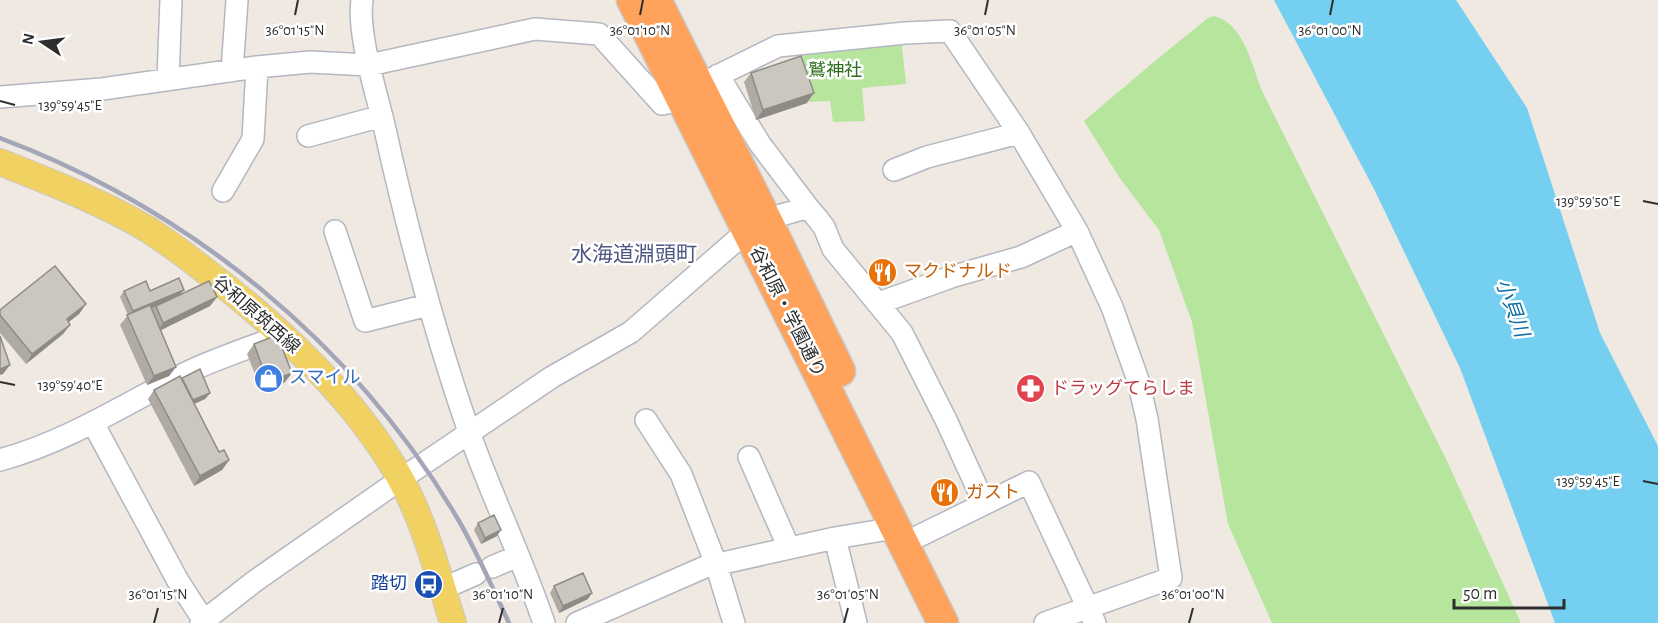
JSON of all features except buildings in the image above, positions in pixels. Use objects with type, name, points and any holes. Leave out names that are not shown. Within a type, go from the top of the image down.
[{"type":"highway","name":"谷和原・学園通り","points":[[632,0],[700,87]]},
{"type":"highway","name":"谷和原・学園通り","points":[[656,0],[700,87],[757,226],[907,532],[943,623]]},
{"type":"highway","name":"谷和原・学園通り","points":[[907,532],[964,623]]},
{"type":"main road","name":"谷和原筑西線","points":[[0,162],[62,187],[149,230],[232,292],[282,335],[334,388],[369,430],[401,479],[419,520],[453,623]]},
{"type":"street","points":[[168,79],[171,0]]},
{"type":"street","points":[[232,71],[237,0]]},
{"type":"street","points":[[362,0],[360,12],[369,65],[406,224],[428,305],[470,434],[544,623]]},
{"type":"street","points":[[0,97],[102,89],[257,67],[310,62],[369,65],[535,29],[598,34],[662,104],[778,46],[905,33],[950,31],[1019,133],[1077,231],[1113,307],[1138,380],[1147,419],[1171,578],[1092,615],[1045,623]]},
{"type":"street","points":[[223,191],[253,139],[257,67]]},
{"type":"street","points":[[700,87],[760,144],[824,227],[833,249],[902,333],[946,420],[984,503]]},
{"type":"street","points":[[308,136],[382,116]]},
{"type":"street","points":[[894,170],[927,157],[1019,133]]},
{"type":"street","points":[[93,423],[203,622],[255,581],[401,479],[552,377],[631,332],[757,226],[802,209],[810,210]]},
{"type":"street","points":[[335,231],[364,321],[428,305]]},
{"type":"street","points":[[879,303],[951,277],[1021,257],[1077,231]]},
{"type":"street","points":[[0,460],[25,453],[93,423],[186,373],[282,335]]},
{"type":"street","points":[[646,420],[681,474],[716,564],[734,623]]},
{"type":"street","points":[[748,457],[789,548]]},
{"type":"street","points":[[578,623],[705,567],[835,538],[907,532],[984,503],[1029,482],[1092,615]]},
{"type":"street","points":[[835,538],[856,623]]},
{"type":"street","points":[[442,589],[518,556]]},
{"type":"green space","points":[[1214,16],[1233,27],[1246,47],[1262,91],[1446,459],[1521,623],[1272,623],[1228,524],[1192,322],[1159,230],[1119,177],[1084,121],[1208,18]]},
{"type":"green space","name":"鷲神社","points":[[901,38],[906,84],[862,88],[865,121],[833,122],[830,101],[809,102],[800,49]]},
{"type":"water","name":"小貝川","points":[[1274,0],[1456,0],[1527,108],[1600,333],[1658,446],[1658,623],[1555,623],[1460,368],[1374,189]]},
{"type":"railway","points":[[0,138],[70,168],[137,203],[202,244],[262,290],[319,341],[371,397],[417,457],[466,533],[509,623]]},
{"type":"place","name":"マクドナルド","points":[[883,272]]},
{"type":"place","name":"スマイル","points":[[268,378]]},
{"type":"place","name":"ドラッグてらしま","points":[[1030,389]]},
{"type":"place","name":"ガスト","points":[[945,493]]},
{"type":"place","name":"踏切","points":[[428,584]]},
{"type":"district","name":"水海道淵頭町","points":[[634,254]]}]
